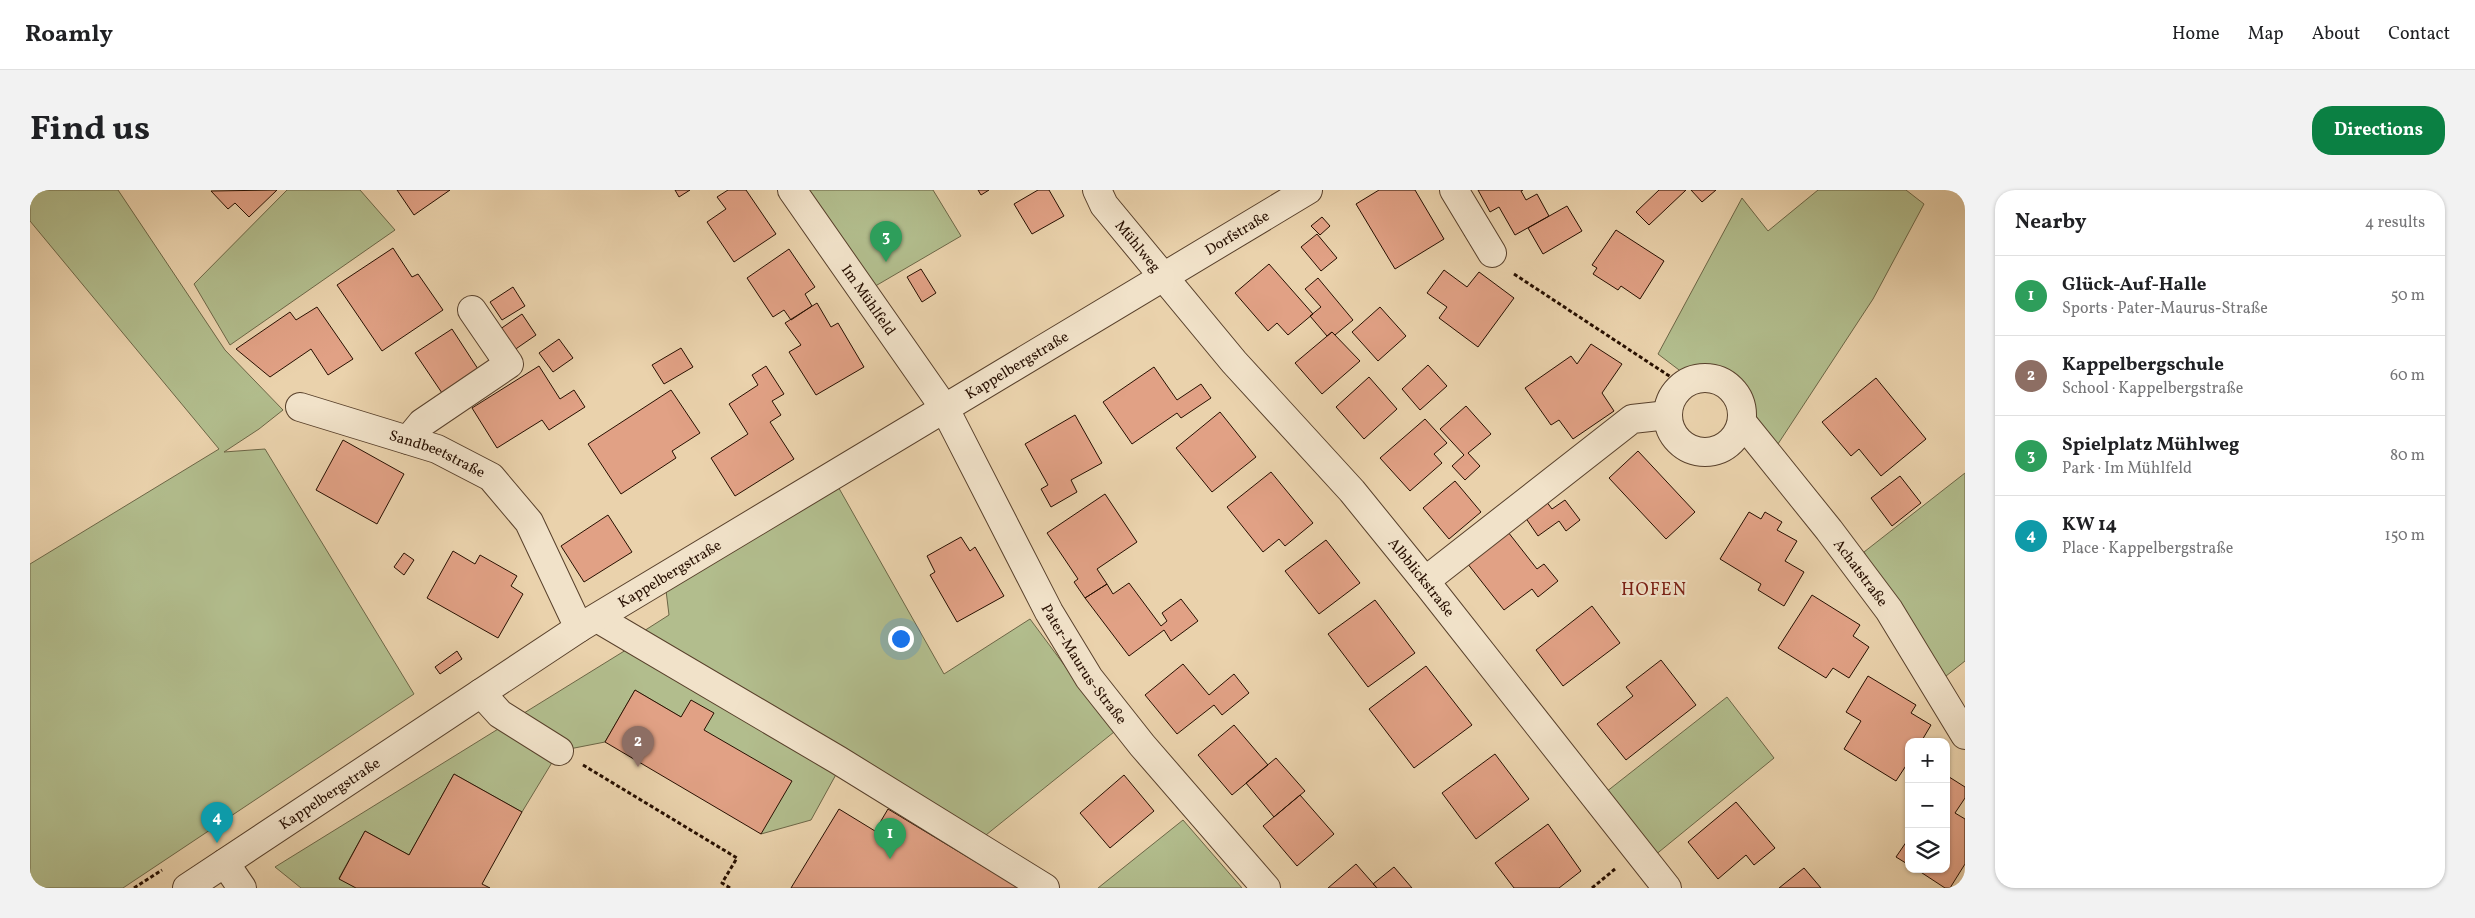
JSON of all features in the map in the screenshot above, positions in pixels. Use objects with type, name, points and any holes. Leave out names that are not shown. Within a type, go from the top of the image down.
[{"type":"street","name":"Im Mühlfeld","points":[[792,190],[944,409]]},
{"type":"street","name":"Mühlweg","points":[[1096,190],[1104,205],[1164,276]]},
{"type":"street","name":"Dorfstraße","points":[[1164,276],[1308,190]]},
{"type":"street","points":[[1454,190],[1492,253]]},
{"type":"street","name":"Kappelbergstraße","points":[[187,888],[588,623],[1164,276]]},
{"type":"street","name":"Albblickstraße","points":[[1164,276],[1234,362],[1352,492],[1425,581],[1667,888]]},
{"type":"street","points":[[408,440],[422,423],[509,364],[472,310]]},
{"type":"street","name":"Achatstraße","points":[[1683,385],[1694,379],[1707,378],[1719,380],[1730,387],[1738,397],[1742,409],[1742,422],[1889,610],[1965,736]]},
{"type":"street","points":[[1683,385],[1669,403],[1668,416],[1669,427],[1675,438],[1686,448],[1700,452],[1714,452],[1727,446],[1737,436],[1742,422]]},
{"type":"street","name":"Sandbeetstraße","points":[[300,407],[437,449],[491,477],[529,522],[588,623]]},
{"type":"street","name":"Pater-Maurus-Straße","points":[[944,409],[1049,612],[1089,678],[1142,745],[1266,888]]},
{"type":"street","points":[[1425,581],[1632,419],[1668,416]]},
{"type":"street","points":[[588,623],[838,760],[1045,888]]},
{"type":"street","points":[[481,693],[500,714],[559,751]]},
{"type":"street","points":[[225,863],[242,888]]},
{"type":"path","points":[[1492,253],[1504,268],[1683,385]]},
{"type":"path","points":[[559,751],[737,858],[722,883],[730,888]]},
{"type":"green space","points":[[30,190],[118,190],[225,350],[283,410],[259,429],[224,452],[265,449],[414,694],[123,888],[30,888],[30,564],[219,449],[30,221]]},
{"type":"green space","points":[[287,190],[360,190],[395,230],[230,345],[194,284]]},
{"type":"green space","points":[[804,190],[933,190],[961,236],[872,288]]},
{"type":"green space","points":[[1818,190],[1906,190],[1924,204],[1873,299],[1776,447],[1752,416],[1734,378],[1714,366],[1683,373],[1658,354],[1742,198],[1768,231]]},
{"type":"green space","points":[[1965,473],[1965,661],[1941,680],[1864,552]]},
{"type":"green space","points":[[836,483],[944,674],[1030,619],[1114,732],[981,839],[636,636],[669,615],[665,582]]},
{"type":"green space","points":[[634,645],[839,769],[811,820],[761,834],[681,717],[635,690],[605,742],[559,751],[522,812],[454,774],[409,855],[365,831],[339,878],[356,888],[301,888],[275,867]]},
{"type":"green space","points":[[1727,697],[1774,758],[1654,856],[1606,792]]},
{"type":"green space","points":[[1183,820],[1242,888],[1098,888]]},
{"type":"building","points":[[277,190],[249,217],[235,203],[228,209],[211,191]]},
{"type":"building","points":[[397,190],[450,190],[414,215]]},
{"type":"building","points":[[675,190],[690,190],[679,197]]},
{"type":"building","points":[[728,190],[746,190],[776,234],[734,262],[707,222],[726,209],[717,197]]},
{"type":"building","points":[[978,190],[989,190],[981,195]]},
{"type":"building","points":[[1038,190],[1049,190],[1064,216],[1032,234],[1014,204]]},
{"type":"building","points":[[1379,190],[1415,190],[1444,239],[1395,269],[1356,204]]},
{"type":"building","points":[[1478,190],[1523,190],[1521,191],[1526,200],[1537,194],[1549,216],[1515,235],[1499,207],[1490,212]]},
{"type":"building","points":[[1659,190],[1686,190],[1649,225],[1636,212]]},
{"type":"building","points":[[1691,190],[1716,190],[1702,202]]},
{"type":"building","points":[[1567,206],[1582,231],[1543,254],[1528,228]]},
{"type":"building","points":[[1322,217],[1330,226],[1320,235],[1311,226]]},
{"type":"building","points":[[1616,230],[1664,261],[1640,299],[1621,286],[1618,290],[1593,274],[1597,268],[1592,265]]},
{"type":"building","points":[[1317,234],[1337,258],[1321,271],[1301,247]]},
{"type":"building","points":[[393,248],[412,277],[418,274],[443,310],[382,351],[337,285]]},
{"type":"building","points":[[789,249],[815,287],[805,294],[812,306],[791,320],[784,310],[773,317],[747,278]]},
{"type":"building","points":[[1269,264],[1313,314],[1288,335],[1277,323],[1268,331],[1235,293]]},
{"type":"building","points":[[921,269],[936,293],[922,302],[907,277]]},
{"type":"building","points":[[1444,270],[1467,287],[1479,272],[1514,298],[1478,347],[1439,318],[1447,307],[1427,293]]},
{"type":"building","points":[[1318,278],[1353,320],[1335,335],[1332,332],[1327,336],[1310,316],[1321,307],[1305,289]]},
{"type":"building","points":[[513,287],[525,306],[502,320],[490,302]]},
{"type":"building","points":[[817,303],[831,327],[838,323],[864,367],[816,395],[789,352],[801,345],[785,323]]},
{"type":"building","points":[[317,307],[353,359],[328,375],[311,349],[270,377],[236,349],[290,312],[296,320]]},
{"type":"building","points":[[1380,307],[1406,336],[1378,361],[1352,332]]},
{"type":"building","points":[[522,314],[536,335],[507,355],[493,334]]},
{"type":"building","points":[[452,329],[478,369],[442,393],[415,353]]},
{"type":"building","points":[[1332,332],[1360,361],[1322,394],[1295,363]]},
{"type":"building","points":[[559,339],[573,358],[553,372],[539,353]]},
{"type":"building","points":[[1591,344],[1622,364],[1602,393],[1614,411],[1573,439],[1559,420],[1551,425],[1525,388],[1571,356],[1577,364]]},
{"type":"building","points":[[681,348],[693,367],[664,384],[652,365]]},
{"type":"building","points":[[1428,365],[1447,386],[1420,410],[1402,389]]},
{"type":"building","points":[[539,366],[560,399],[574,390],[585,407],[549,430],[542,420],[497,448],[472,408]]},
{"type":"building","points":[[766,366],[784,394],[772,401],[781,415],[770,422],[794,459],[735,496],[711,458],[748,434],[729,404],[758,385],[752,375]]},
{"type":"building","points":[[1154,367],[1177,400],[1201,384],[1211,398],[1181,418],[1177,413],[1132,444],[1103,402]]},
{"type":"building","points":[[1369,377],[1397,409],[1364,439],[1336,407]]},
{"type":"building","points":[[1876,378],[1926,439],[1881,476],[1859,449],[1851,456],[1822,422]]},
{"type":"building","points":[[671,390],[700,433],[672,451],[676,458],[621,494],[588,444]]},
{"type":"building","points":[[1466,406],[1491,434],[1468,453],[1480,466],[1465,480],[1452,466],[1464,455],[1440,429]]},
{"type":"building","points":[[1220,412],[1256,457],[1212,492],[1176,448]]},
{"type":"building","points":[[1075,415],[1102,463],[1071,480],[1077,492],[1051,507],[1041,489],[1048,485],[1025,444]]},
{"type":"building","points":[[1425,419],[1447,443],[1434,454],[1442,463],[1410,491],[1380,458]]},
{"type":"building","points":[[343,440],[404,474],[377,524],[316,490]]},
{"type":"building","points":[[1638,451],[1695,512],[1666,539],[1609,478]]},
{"type":"building","points":[[1271,472],[1313,523],[1285,546],[1279,539],[1263,552],[1227,507]]},
{"type":"building","points":[[1900,476],[1921,503],[1892,526],[1871,498]]},
{"type":"building","points":[[1455,481],[1481,512],[1449,539],[1423,508]]},
{"type":"building","points":[[1105,494],[1137,542],[1097,569],[1107,584],[1085,598],[1074,582],[1078,579],[1047,533]]},
{"type":"building","points":[[1565,500],[1580,520],[1566,531],[1559,521],[1538,536],[1525,517],[1546,501],[1552,509]]},
{"type":"building","points":[[1749,512],[1761,519],[1765,512],[1782,522],[1777,530],[1797,541],[1785,561],[1804,572],[1784,606],[1758,590],[1761,584],[1720,559]]},
{"type":"building","points":[[608,515],[632,552],[584,582],[561,546]]},
{"type":"building","points":[[1508,532],[1537,569],[1544,564],[1558,581],[1538,597],[1532,589],[1504,610],[1467,563]]},
{"type":"building","points":[[961,537],[970,551],[975,547],[1004,596],[957,622],[930,575],[935,572],[927,556]]},
{"type":"building","points":[[1326,540],[1360,583],[1319,614],[1285,571]]},
{"type":"building","points":[[453,551],[475,564],[480,555],[517,576],[511,586],[523,594],[498,638],[427,598]]},
{"type":"building","points":[[404,553],[414,560],[404,575],[394,567]]},
{"type":"building","points":[[1129,583],[1161,626],[1167,621],[1162,613],[1181,599],[1198,621],[1171,641],[1164,630],[1129,656],[1085,598],[1107,584],[1113,594]]},
{"type":"building","points":[[1812,595],[1860,625],[1853,636],[1869,647],[1849,678],[1833,668],[1826,678],[1778,648]]},
{"type":"building","points":[[1375,600],[1415,653],[1368,687],[1328,634]]},
{"type":"building","points":[[1592,606],[1620,643],[1563,686],[1536,650]]},
{"type":"building","points":[[457,651],[462,659],[440,674],[435,667]]},
{"type":"building","points":[[1661,660],[1696,705],[1626,760],[1597,724],[1633,696],[1626,687]]},
{"type":"building","points":[[1183,664],[1209,695],[1234,674],[1249,693],[1222,715],[1214,705],[1177,734],[1145,695]]},
{"type":"building","points":[[1426,666],[1472,725],[1414,768],[1369,709]]},
{"type":"building","points":[[1868,676],[1916,705],[1911,713],[1931,725],[1923,738],[1905,738],[1905,767],[1896,781],[1844,749],[1861,721],[1846,712]]},
{"type":"building","points":[[635,690],[681,717],[691,700],[714,713],[704,730],[792,781],[761,834],[605,742]]},
{"type":"building","points":[[1234,725],[1268,765],[1232,795],[1198,755]]},
{"type":"building","points":[[1495,754],[1529,799],[1476,839],[1442,793]]},
{"type":"building","points":[[1276,758],[1305,791],[1274,817],[1246,783]]},
{"type":"building","points":[[454,774],[522,812],[482,884],[490,888],[356,888],[339,879],[365,831],[409,855]]},
{"type":"building","points":[[1124,775],[1154,811],[1110,848],[1080,813]]},
{"type":"building","points":[[1950,778],[1965,787],[1965,798],[1955,813],[1965,819],[1965,864],[1950,888],[1945,888],[1922,873],[1950,873]]},
{"type":"building","points":[[1300,795],[1334,834],[1297,866],[1263,826]]},
{"type":"building","points":[[1736,802],[1775,848],[1754,865],[1746,855],[1718,879],[1688,842]]},
{"type":"building","points":[[839,809],[875,831],[888,809],[1019,888],[791,888]]},
{"type":"building","points":[[1548,824],[1581,871],[1559,888],[1514,888],[1495,863]]},
{"type":"building","points":[[1905,844],[1905,863],[1896,857]]},
{"type":"building","points":[[1356,864],[1377,888],[1328,888]]},
{"type":"building","points":[[1394,867],[1412,888],[1377,888],[1373,884]]},
{"type":"building","points":[[1804,868],[1821,888],[1779,888]]},
{"type":"place","name":"Spielplatz Mühlweg","points":[[886,262]]},
{"type":"place","name":"Kappelbergschule","points":[[638,767]]},
{"type":"place","name":"KW 14","points":[[217,843]]},
{"type":"place","name":"Glück-Auf-Halle","points":[[890,859]]},
{"type":"district","name":"HOFEN","points":[[1654,589]]}]
